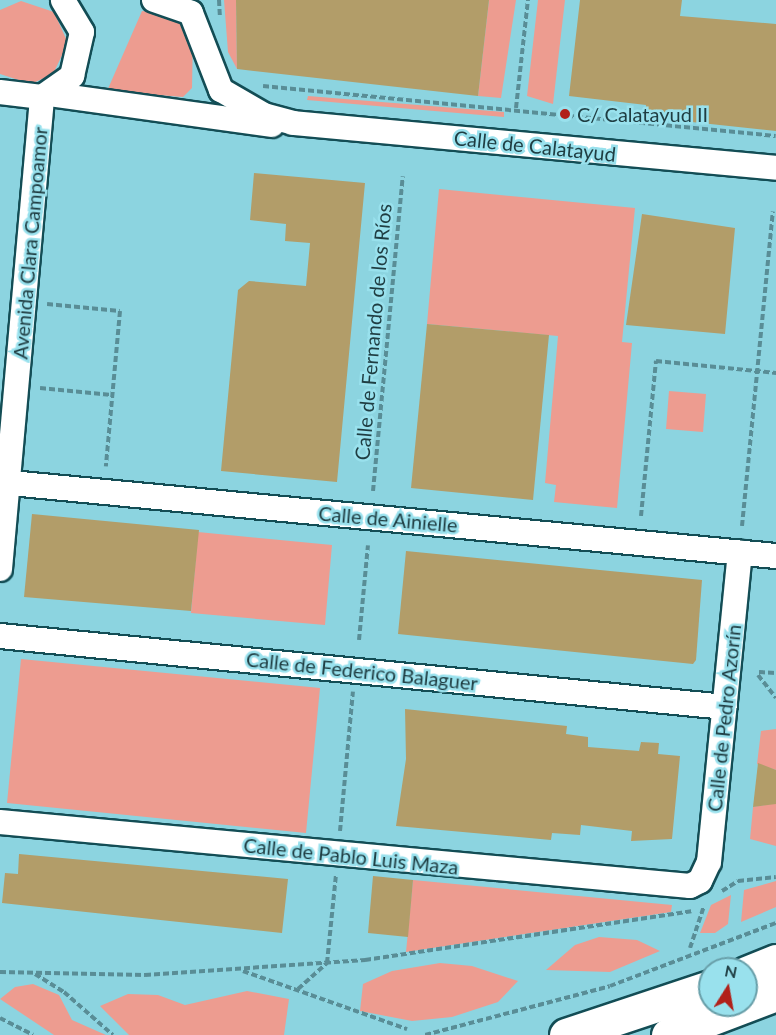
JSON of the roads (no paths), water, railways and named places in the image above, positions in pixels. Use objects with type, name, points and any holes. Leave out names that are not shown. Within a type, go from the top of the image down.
[{"type":"main road","points":[[758,968],[776,961]]},
{"type":"main road","points":[[566,1035],[698,991]]},
{"type":"main road","points":[[668,1035],[776,994]]},
{"type":"street","points":[[45,96],[72,76],[83,48],[77,18],[63,0]]},
{"type":"street","name":"Calle de Calatayud","points":[[164,0],[197,20],[211,75],[233,101],[293,123]]},
{"type":"street","points":[[203,0],[206,58]]},
{"type":"street","name":"Calle de Calatayud","points":[[1,96],[45,96],[240,124],[293,123],[776,168]]},
{"type":"street","name":"Avenida Clara Campoamor","points":[[0,569],[4,483],[45,96]]},
{"type":"street","name":"Calle de Ainielle","points":[[4,483],[776,556]]},
{"type":"street","name":"Calle de Pedro Azorín","points":[[709,895],[709,862],[740,553]]},
{"type":"street","name":"Calle de Federico Balaguer","points":[[0,636],[724,707]]},
{"type":"street","name":"Calle de Pablo Luis Maza","points":[[0,822],[671,887],[709,895]]},
{"type":"place","name":"C/ Calatayud II","points":[[565,114]]}]
